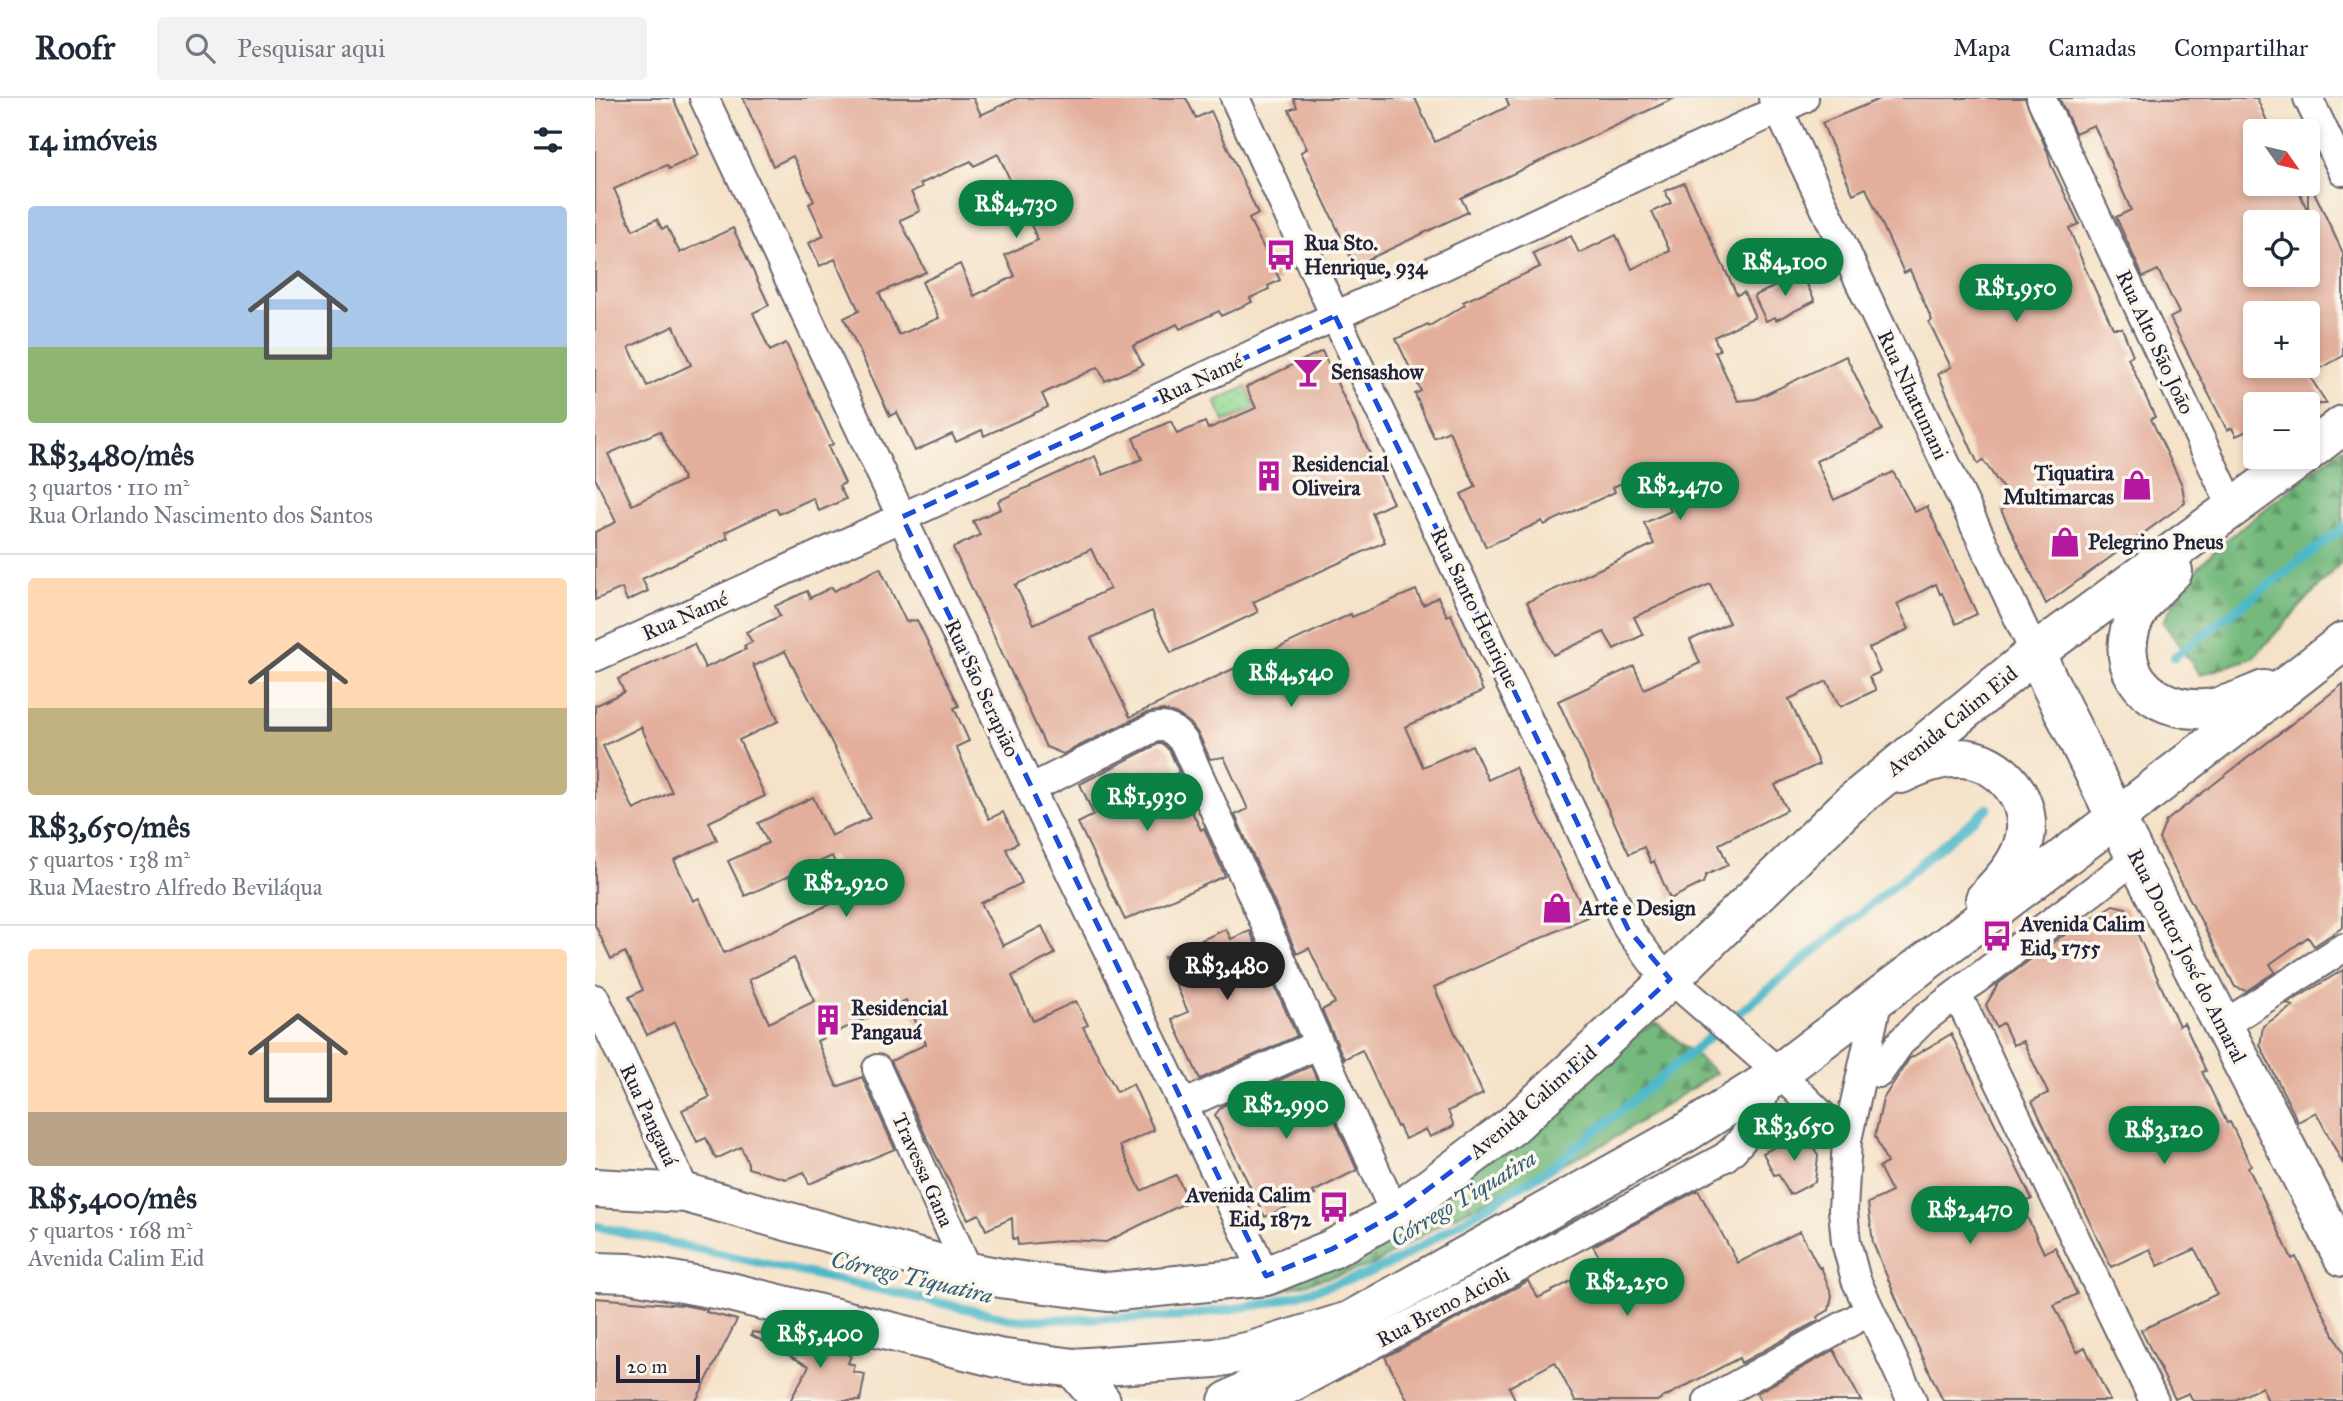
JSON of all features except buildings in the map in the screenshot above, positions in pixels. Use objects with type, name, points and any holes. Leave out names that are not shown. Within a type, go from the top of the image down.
[{"type":"main road","points":[[2320,443],[2343,425]]},
{"type":"main road","name":"Avenida Calim Eid","points":[[595,1188],[686,1192],[969,1272],[1108,1292],[1266,1276],[1332,1249],[1395,1214],[1513,1125],[1680,988],[1849,806],[2035,653],[2286,469]]},
{"type":"main road","points":[[2233,509],[2152,592],[2140,610],[2132,626],[2128,647],[2135,675],[2146,692],[2156,699],[2176,707],[2198,709],[2214,708],[2237,701],[2303,672]]},
{"type":"main road","points":[[595,1272],[629,1273],[726,1291],[998,1359],[1074,1368],[1215,1358],[1251,1352],[1349,1321],[1682,1135],[1773,1077],[2343,642]]},
{"type":"main road","name":"Rua Doutor José do Amaral","points":[[2035,653],[2136,858],[2341,1244]]},
{"type":"main road","points":[[1849,806],[1912,769],[1948,758],[1980,762],[1999,772],[2014,787],[2025,817],[2025,837],[2018,857],[2006,876],[1935,955]]},
{"type":"main road","name":"Rua Breno Acioli","points":[[1228,1401],[1286,1368],[1349,1321]]},
{"type":"main road","points":[[1074,1368],[1101,1401]]},
{"type":"street","name":"Rua São Serapião","points":[[704,98],[1030,789],[1266,1276]]},
{"type":"street","name":"Rua Santo Henrique","points":[[1235,98],[1335,316],[1628,929],[1655,965],[1743,1043],[1773,1077],[1847,1140]]},
{"type":"street","name":"Rua Namé","points":[[595,657],[1335,316],[1776,104],[1804,98]]},
{"type":"street","name":"Rua Alto São João","points":[[2041,98],[2233,509]]},
{"type":"street","points":[[2308,98],[2343,171]]},
{"type":"street","name":"Rua Nhatumani","points":[[1776,104],[2035,653]]},
{"type":"street","points":[[1030,789],[1153,728],[1162,726],[1174,730],[1184,742],[1395,1214]]},
{"type":"street","points":[[1879,1073],[1900,1043],[1924,1019],[2136,858]]},
{"type":"street","points":[[2223,1026],[2343,948]]},
{"type":"street","points":[[1957,994],[2154,1401]]},
{"type":"street","points":[[1878,998],[1847,1140],[1843,1209],[1846,1242],[1856,1280],[1912,1401]]},
{"type":"street","name":"Rua Pangauá","points":[[595,999],[686,1192]]},
{"type":"street","points":[[1183,1105],[1319,1044]]},
{"type":"street","name":"Travessa Gana","points":[[877,1069],[969,1272]]},
{"type":"street","name":"Rua Breno Acioli","points":[[1267,1401],[1725,1157],[1738,1147],[1750,1129],[1773,1077]]},
{"type":"street","points":[[1708,1401],[1870,1311]]},
{"type":"highlighted area","points":[[1335,316],[1628,929],[1670,979],[1513,1125],[1395,1214],[1332,1249],[1266,1276],[902,517]]},
{"type":"green space","points":[[1246,387],[1256,408],[1224,421],[1215,401]]},
{"type":"green space","points":[[2343,447],[2343,560],[2253,658],[2200,675],[2163,622],[2185,581],[2225,541],[2315,469],[2320,469],[2320,465]]},
{"type":"green space","points":[[1657,1023],[1716,1073],[1606,1143],[1447,1220],[1373,1265],[1257,1297],[1432,1200],[1611,1045]]},
{"type":"waterway","name":"Córrego Tiquatira","points":[[2174,657],[2343,528]]},
{"type":"waterway","name":"Córrego Tiquatira","points":[[595,1226],[1017,1320],[1179,1317],[1270,1303],[1364,1275],[1398,1260],[1552,1167],[1988,808]]},
{"type":"place","name":"Rua Sto. Henrique, 934","points":[[1281,255]]},
{"type":"place","name":"Sensashow","points":[[1308,372]]},
{"type":"place","name":"Residencial Oliveira","points":[[1269,476]]},
{"type":"place","name":"Tiquatira Multimarcas","points":[[2137,485]]},
{"type":"place","name":"Pelegrino Pneus","points":[[2065,542]]},
{"type":"place","name":"Arte e Design","points":[[1557,908]]},
{"type":"place","name":"Avenida Calim Eid, 1755","points":[[1997,936]]},
{"type":"place","name":"Residencial Pangauá","points":[[828,1020]]},
{"type":"place","name":"Avenida Calim Eid, 1872","points":[[1334,1207]]}]
